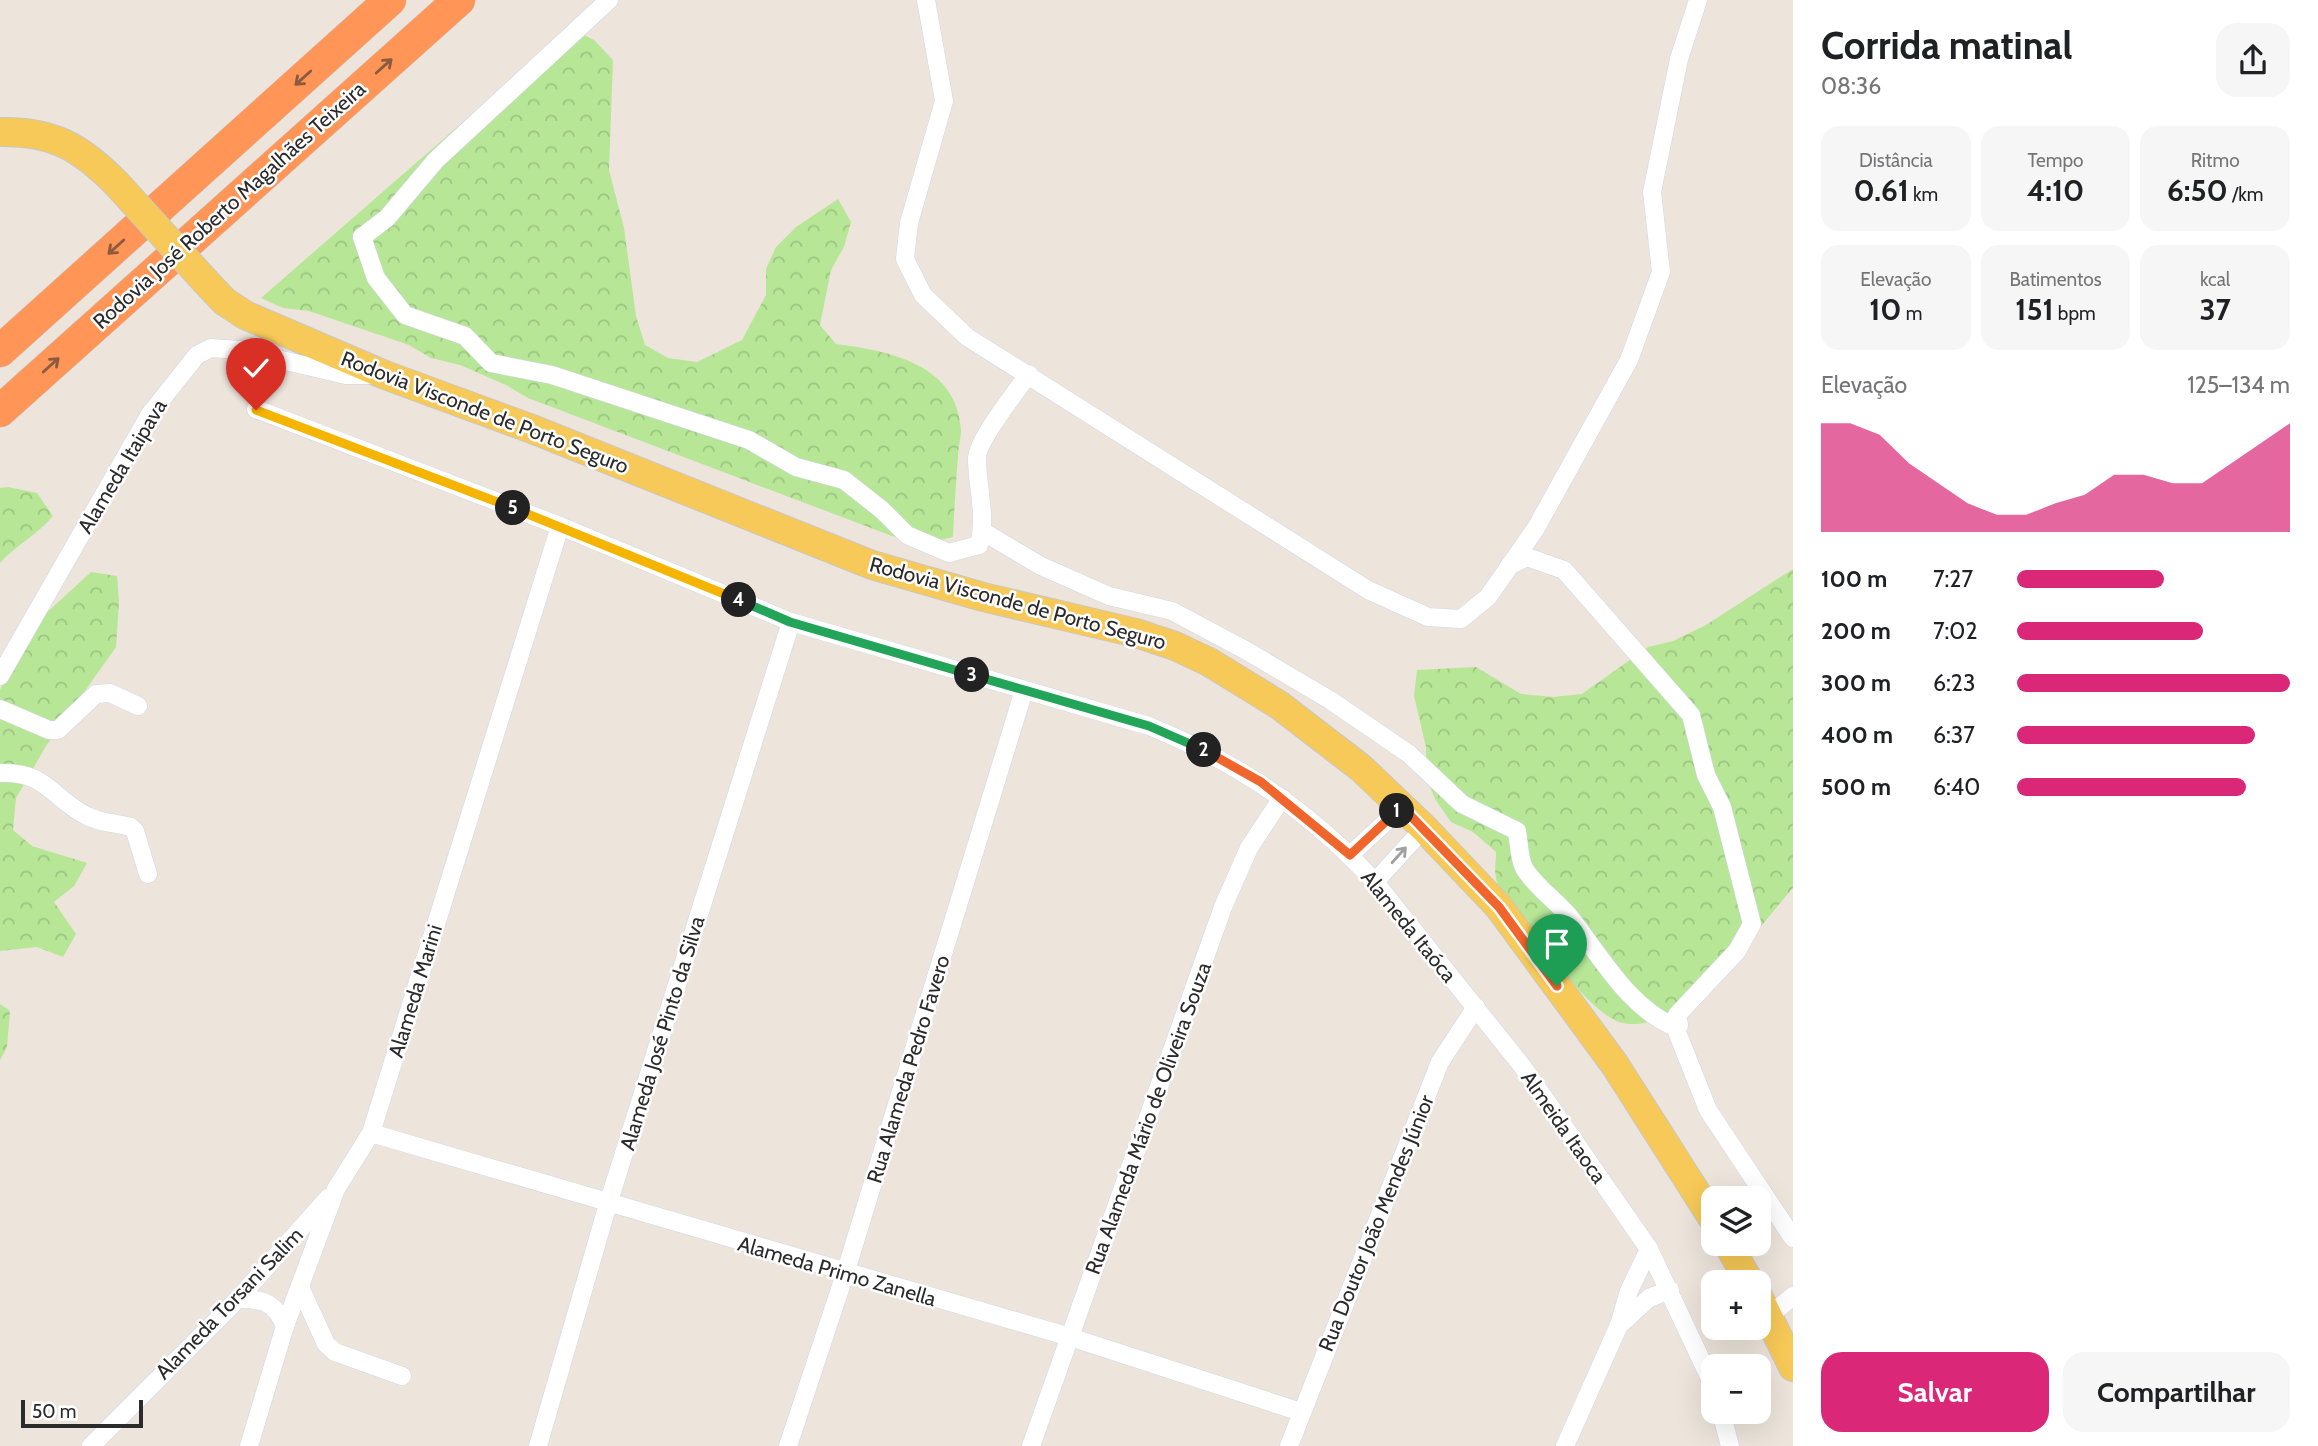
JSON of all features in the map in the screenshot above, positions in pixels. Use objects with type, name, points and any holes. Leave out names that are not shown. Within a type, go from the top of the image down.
[{"type":"highway","points":[[0,351],[390,0]]},
{"type":"highway","name":"Rodovia José Roberto Magalhães Teixeira","points":[[0,411],[459,0]]},
{"type":"main road","name":"Rodovia Visconde de Porto Seguro","points":[[0,132],[48,136],[74,147],[116,183],[224,301],[245,315],[385,375],[532,429],[872,565],[983,597],[1136,633],[1175,646],[1209,662],[1279,705],[1351,760],[1424,828],[1499,907],[1615,1065],[1701,1200]]},
{"type":"main road","points":[[1771,1321],[1793,1367]]},
{"type":"street","points":[[609,0],[436,160],[387,218],[362,237],[376,278],[405,315],[465,336],[491,363],[552,375],[646,405],[749,440],[796,467],[845,480],[882,510],[907,536],[949,553],[979,545],[983,497],[977,455],[999,415],[1029,374]]},
{"type":"street","points":[[926,0],[944,101],[909,223],[905,258],[923,295],[967,337],[1368,590],[1428,617],[1461,619],[1488,597],[1536,528],[1629,360],[1661,272],[1652,192],[1679,59],[1698,0]]},
{"type":"street","name":"Alameda Itaipava","points":[[0,676],[149,414],[197,355],[212,348],[239,350],[346,375],[385,375]]},
{"type":"street","name":"Alameda Itaóca","points":[[256,410],[560,526],[790,622],[1170,735],[1231,764],[1282,798],[1350,855],[1476,1007]]},
{"type":"street","name":"Alameda Marini","points":[[248,1446],[285,1326],[336,1189],[371,1133],[560,526]]},
{"type":"street","points":[[982,531],[1041,566],[1109,596],[1172,611],[1247,651],[1330,700],[1409,754],[1462,804],[1517,831],[1523,867],[1569,917],[1599,959],[1629,992],[1660,1021],[1675,1027],[1708,1110],[1793,1238]]},
{"type":"street","points":[[1509,566],[1527,557],[1563,570],[1691,715],[1706,775],[1722,807],[1752,924],[1737,951],[1677,1015],[1679,1024],[1675,1027]]},
{"type":"street","name":"Alameda José Pinto da Silva","points":[[538,1446],[608,1204],[790,622]]},
{"type":"street","name":"Rua Alameda Pedro Favero","points":[[788,1446],[845,1274],[1024,690]]},
{"type":"street","points":[[0,709],[49,730],[58,730],[96,694],[102,692],[138,706]]},
{"type":"street","points":[[0,773],[21,772],[35,777],[83,815],[131,827],[135,831],[148,874]]},
{"type":"street","name":"Rua Alameda Mário de Oliveira Souza","points":[[1031,1446],[1223,907],[1249,848],[1282,798]]},
{"type":"street","points":[[1350,855],[1402,807]]},
{"type":"street","points":[[1375,882],[1424,828]]},
{"type":"street","name":"Almeida Itaoca","points":[[1476,1007],[1649,1249],[1701,1358]]},
{"type":"street","name":"Rua Doutor João Mendes Júnior","points":[[1289,1446],[1440,1062],[1451,1041],[1476,1007]]},
{"type":"street","name":"Alameda Primo Zanella","points":[[371,1133],[1070,1338],[1301,1412]]},
{"type":"street","name":"Alameda Torsani Salim","points":[[91,1446],[238,1299],[336,1189]]},
{"type":"street","points":[[1565,1446],[1619,1325],[1629,1291],[1649,1249]]},
{"type":"street","points":[[300,1286],[326,1344],[335,1352],[402,1377]]},
{"type":"street","points":[[1619,1325],[1649,1298],[1670,1290]]},
{"type":"street","points":[[1771,1304],[1793,1296]]},
{"type":"street","points":[[238,1299],[259,1299],[274,1305],[285,1326]]},
{"type":"street","points":[[1724,1424],[1730,1446]]},
{"type":"green space","points":[[582,34],[594,40],[613,60],[609,170],[624,228],[636,316],[645,345],[668,358],[697,362],[742,340],[766,295],[766,269],[776,247],[796,227],[838,199],[851,222],[844,247],[831,270],[820,325],[836,344],[898,357],[934,376],[947,390],[957,408],[961,430],[953,537],[927,543],[892,536],[528,398],[460,365],[431,358],[409,345],[309,311],[283,308],[261,298],[510,81]]},
{"type":"green space","points":[[0,488],[37,493],[53,516],[0,563]]},
{"type":"green space","points":[[1793,569],[1793,888],[1738,953],[1691,998],[1667,1015],[1642,1023],[1619,1022],[1610,1018],[1580,992],[1510,904],[1496,878],[1496,852],[1473,832],[1451,822],[1435,799],[1426,777],[1426,747],[1414,696],[1417,670],[1476,667],[1521,694],[1553,697],[1582,694],[1648,647],[1673,641],[1706,625]]},
{"type":"green space","points":[[91,572],[117,576],[119,602],[116,647],[46,746],[16,798],[13,830],[32,846],[87,863],[74,886],[54,902],[76,934],[63,957],[37,947],[0,951],[0,690],[15,655],[42,617]]},
{"type":"green space","points":[[0,1004],[10,1011],[7,1047],[0,1060]]},
{"type":"route","points":[[256,410],[560,526],[790,622],[1149,726],[1231,764],[1261,782],[1350,855],[1402,807],[1499,907],[1557,986]]}]
